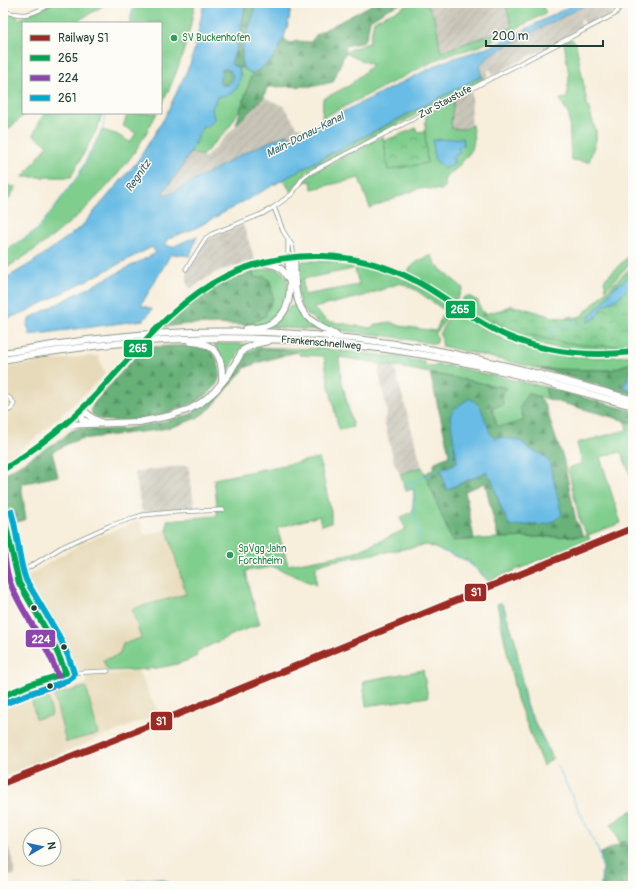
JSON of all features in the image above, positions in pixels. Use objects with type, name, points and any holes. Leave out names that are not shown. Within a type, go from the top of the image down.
[{"type":"highway","points":[[234,332],[262,327],[274,321],[284,311],[291,292],[291,257]]},
{"type":"highway","points":[[291,257],[300,307],[311,322],[319,327],[346,338]]},
{"type":"highway","points":[[262,263],[280,267],[290,282]]},
{"type":"highway","name":"Frankenschnellweg","points":[[3,353],[76,341],[119,336],[180,333],[278,333],[346,338],[433,350],[485,361],[633,400]]},
{"type":"highway","points":[[184,339],[207,345],[215,351],[222,363],[222,381]]},
{"type":"highway","name":"Frankenschnellweg","points":[[3,360],[80,347],[184,339],[278,339],[334,343],[430,356],[516,375],[633,406]]},
{"type":"highway","points":[[65,425],[139,422],[176,414],[190,409],[202,402],[215,391],[229,374],[243,350],[255,344],[278,339]]},
{"type":"highway","points":[[82,409],[92,418],[102,423]]},
{"type":"highway","points":[[82,409],[82,419],[89,423]]},
{"type":"main road","points":[[3,470],[46,442],[65,425],[82,409],[157,327],[178,308],[207,286],[228,275],[262,263],[291,257],[333,255],[385,266],[417,281],[494,330],[518,340],[541,347],[558,351],[592,354],[633,352]]},
{"type":"street","points":[[3,11],[16,15],[28,14],[54,3]]},
{"type":"street","name":"Zur Staustufe","points":[[186,270],[206,238],[212,234],[274,208],[292,194],[302,179],[309,173],[615,14],[619,8],[618,3]]},
{"type":"street","points":[[274,208],[292,246],[291,257]]},
{"type":"street","points":[[288,240],[291,257]]},
{"type":"street","points":[[3,399],[8,397],[14,404],[11,409],[3,413]]},
{"type":"street","points":[[3,580],[16,575],[62,547],[127,520],[143,515],[223,510]]},
{"type":"street","points":[[3,513],[16,575],[20,586],[53,640],[62,660],[66,674]]},
{"type":"street","points":[[3,532],[8,531]]},
{"type":"street","points":[[3,696],[31,684],[66,674],[108,671]]},
{"type":"shaded area","points":[[423,3],[505,3],[512,27],[441,52],[436,22],[429,8]]},
{"type":"shaded area","points":[[589,3],[616,3],[617,8],[611,15],[588,26],[582,19],[580,20],[580,30],[497,73],[491,73],[491,70],[488,70],[488,76],[484,80],[478,66],[493,53]]},
{"type":"shaded area","points":[[472,90],[472,125],[466,129],[452,129],[451,122],[454,99]]},
{"type":"shaded area","points":[[264,97],[284,106],[297,127],[303,128],[305,131],[292,137],[288,137],[286,134],[246,152],[166,196],[163,195],[163,192],[178,173],[190,153],[205,158]]},
{"type":"shaded area","points":[[243,225],[255,260],[216,272],[190,289],[187,284],[187,270],[207,240]]},
{"type":"shaded area","points":[[98,356],[105,374],[34,439],[3,462],[3,368],[78,357]]},
{"type":"shaded area","points":[[381,365],[394,366],[422,467],[400,474],[394,462],[384,420],[387,412],[378,368]]},
{"type":"shaded area","points":[[188,465],[195,509],[142,512],[135,472]]},
{"type":"shaded area","points":[[140,520],[145,535],[167,529],[186,594],[132,609],[141,638],[123,644],[119,655],[104,659],[107,670],[72,671],[54,630],[26,577],[82,543]]},
{"type":"shaded area","points":[[138,671],[159,714],[3,777],[3,700],[48,688],[50,694],[87,683],[85,676]]},
{"type":"shaded area","points":[[3,836],[13,859],[15,875],[3,877]]},
{"type":"green space","points":[[53,3],[96,3],[103,6],[76,22],[22,22],[22,114],[25,114],[3,134],[3,11],[16,15],[20,20],[21,18]]},
{"type":"green space","name":"SV Buckenhofen","points":[[135,3],[195,3],[190,30],[182,56],[173,81],[162,104],[162,22],[129,22]]},
{"type":"green space","points":[[246,3],[255,3],[254,13],[242,48],[242,67],[239,68],[231,64],[239,40]]},
{"type":"green space","points":[[375,3],[403,3],[386,10],[370,20],[368,33],[362,42],[345,46],[345,53],[333,82],[316,86],[267,87],[264,97],[236,125],[252,74],[268,63],[279,49],[283,39],[291,43],[297,41],[311,42],[317,34]]},
{"type":"green space","points":[[410,3],[423,3],[428,6],[436,25],[441,52],[512,27],[505,3],[541,3],[546,13],[480,46],[442,57],[322,118],[323,99],[350,85],[372,65],[345,53],[349,50],[369,43],[374,21]]},
{"type":"green space","points":[[572,39],[576,44],[587,103],[596,131],[596,140],[589,162],[571,160],[569,116],[560,99],[567,98],[569,76],[564,42]]},
{"type":"green space","points":[[242,67],[252,74],[242,105],[229,128],[202,156],[190,153],[217,97],[230,94],[241,76],[239,68]]},
{"type":"green space","points":[[222,70],[230,70],[233,78],[228,84],[221,85],[219,83]]},
{"type":"green space","points":[[482,76],[484,80],[314,167],[307,172],[291,192],[283,179]]},
{"type":"green space","points":[[454,99],[451,122],[452,129],[466,129],[472,125],[474,139],[472,150],[456,169],[446,176],[444,181],[446,186],[441,190],[420,188],[370,208],[359,178],[312,189],[311,181],[303,182],[310,174],[383,136],[388,170],[427,163],[425,131],[426,114]]},
{"type":"green space","points":[[44,114],[102,114],[98,127],[71,177],[23,177],[48,145],[33,135]]},
{"type":"green space","points":[[128,114],[156,114],[136,150],[108,185],[92,202],[59,232],[3,270],[3,252],[37,230],[78,176],[102,130],[116,134],[130,142],[136,133],[123,126]]},
{"type":"green space","points":[[416,128],[417,132],[425,131],[427,163],[388,170],[384,141]]},
{"type":"green space","points":[[3,185],[16,187],[3,208]]},
{"type":"green space","points":[[633,252],[633,260],[606,289],[604,280]]},
{"type":"green space","points":[[431,255],[437,266],[463,288],[456,301],[451,300],[407,271],[417,262]]},
{"type":"green space","points":[[303,261],[328,261],[350,263],[353,269],[303,279],[304,295],[359,285],[355,270],[358,264],[388,273],[417,286],[442,302],[450,312],[435,334],[438,339],[436,344],[381,335],[327,329],[307,314],[300,303],[297,269]],"holes":[[[400,283],[416,290],[444,310],[436,331],[400,326],[390,322],[378,324],[370,328],[327,321],[313,308],[364,296]]]},
{"type":"green space","points":[[633,265],[633,345],[594,346],[555,341],[517,331],[481,315],[504,309],[520,307],[553,317],[570,319],[581,316]]},
{"type":"green space","points":[[273,268],[281,271],[286,277],[288,293],[285,302],[276,317],[270,322],[262,325],[248,325],[265,316],[253,272]]},
{"type":"green space","points":[[253,272],[255,278],[265,276],[270,281],[273,298],[265,316],[248,325],[188,324],[163,327],[202,294],[229,280]]},
{"type":"green space","points":[[464,297],[470,297],[478,301],[481,310],[488,316],[512,305],[527,312],[549,318],[565,318],[573,316],[580,333],[633,341],[633,348],[625,350],[575,350],[533,342],[507,333],[472,314],[461,306],[460,303]]},
{"type":"green space","points":[[297,305],[308,321],[319,330],[269,327],[289,307]]},
{"type":"green space","points":[[456,312],[491,333],[529,348],[580,357],[615,357],[633,355],[633,362],[611,370],[541,369],[442,346],[442,339],[439,334],[452,313]]},
{"type":"green space","points":[[214,344],[248,344],[240,350],[227,375],[224,374],[223,360]]},
{"type":"green space","points":[[201,345],[210,350],[214,355],[220,372],[216,386],[205,396],[189,405],[171,412],[151,417],[116,421],[103,420],[92,414],[91,409],[94,403],[144,347]]},
{"type":"green space","points":[[257,347],[316,348],[396,357],[424,362],[425,365],[434,367],[437,365],[450,366],[545,387],[548,399],[527,393],[524,420],[510,425],[497,426],[491,406],[507,388],[339,357],[341,378],[353,427],[339,430],[324,356],[300,355],[297,352],[237,365],[245,353]]},
{"type":"green space","points":[[262,348],[297,352],[260,362],[245,368],[211,408],[197,418],[176,426],[157,430],[81,439],[69,443],[52,452],[58,476],[21,484],[26,519],[11,524],[3,501],[3,475],[63,438],[71,431],[79,428],[96,430],[124,429],[163,422],[191,414],[210,401],[226,384],[237,365],[248,354]]},
{"type":"green space","points":[[633,362],[633,372],[631,372],[623,388],[633,391],[633,395],[541,369],[611,370]]},
{"type":"green space","points":[[430,373],[507,388],[502,394],[503,405],[492,407],[497,426],[510,425],[524,420],[520,408],[527,393],[539,397],[545,405],[563,457],[576,521],[583,536],[498,538],[485,483],[465,491],[474,539],[452,541],[425,474],[433,469],[435,462],[447,457],[449,453]],"holes":[[[491,435],[495,439],[521,441],[531,450],[541,454],[548,461],[561,515],[501,508],[492,480],[486,472],[447,490],[441,470],[457,462]]]},
{"type":"green space","points":[[545,387],[633,411],[633,423],[548,399]]},
{"type":"green space","points":[[625,421],[633,423],[633,481],[621,452],[600,457],[621,523],[588,535],[590,540],[488,581],[468,561],[427,545],[332,561],[316,566],[316,585],[274,567],[246,571],[249,589],[260,624],[236,633],[196,652],[197,656],[187,661],[165,667],[141,670],[107,670],[103,660],[119,655],[123,644],[141,638],[132,609],[186,594],[167,529],[167,520],[217,516],[214,479],[319,458],[331,512],[331,523],[321,525],[319,516],[277,528],[288,565],[354,553],[406,529],[400,518],[413,511],[414,492],[413,489],[406,491],[400,474],[422,467],[452,541],[498,538],[588,536],[580,522],[568,468],[582,463],[577,443],[627,430]]},
{"type":"green space","points":[[501,603],[515,640],[526,705],[553,758],[543,766],[517,699],[497,604]]},
{"type":"green space","points":[[423,670],[428,697],[366,706],[363,681]]},
{"type":"green space","points":[[86,687],[98,734],[66,742],[54,695]]},
{"type":"green space","points":[[47,690],[52,715],[36,719],[30,693]]},
{"type":"green space","points":[[633,810],[633,860],[625,841],[620,843],[611,824]]},
{"type":"green space","points":[[624,841],[633,860],[633,886],[601,886],[602,867],[600,854]]},
{"type":"green space","points":[[163,880],[171,886],[101,886]]},
{"type":"water","points":[[204,3],[246,3],[239,40],[231,64],[239,68],[240,79],[238,86],[230,94],[217,97],[212,109],[214,119],[209,126],[203,126],[190,153],[178,173],[163,192],[166,196],[246,152],[287,134],[288,137],[292,137],[445,61],[495,45],[576,3],[589,3],[493,53],[479,66],[482,76],[326,156],[194,229],[167,239],[166,245],[172,247],[197,236],[190,256],[171,254],[141,305],[152,309],[144,320],[30,335],[27,324],[30,318],[156,253],[152,247],[25,312],[3,320],[3,280],[33,262],[80,228],[137,162],[165,117],[190,64]],"holes":[[[222,70],[230,70],[233,78],[232,80],[227,85],[221,85],[219,83]]]},
{"type":"water","points":[[255,3],[291,3],[289,19],[282,43],[268,63],[252,74],[242,67],[242,48],[254,13]]},
{"type":"water","points":[[463,138],[464,145],[458,148],[460,153],[453,157],[454,162],[452,166],[444,169],[434,158],[433,140]]},
{"type":"water","points":[[633,270],[633,284],[617,299],[603,306],[597,317],[588,322],[589,317],[605,300],[613,288],[625,280]]},
{"type":"water","points":[[631,371],[633,372],[633,391],[623,388]]},
{"type":"water","points":[[470,398],[480,406],[491,435],[495,439],[500,437],[521,441],[531,450],[541,454],[549,461],[562,515],[549,524],[510,526],[501,508],[492,480],[486,472],[446,490],[441,470],[457,462],[450,416],[455,408]]},
{"type":"waterway","points":[[130,22],[135,3]]},
{"type":"waterway","points":[[3,252],[37,230],[78,176],[102,132],[106,114]]},
{"type":"waterway","points":[[549,338],[552,326],[566,328],[575,320],[583,326],[588,322]]},
{"type":"waterway","points":[[420,541],[413,507],[416,494],[414,487],[407,488],[406,484],[431,474],[452,458],[451,444],[454,443]]},
{"type":"waterway","points":[[438,550],[459,556],[491,580]]},
{"type":"waterway","points":[[500,603],[509,636],[524,705],[550,758]]},
{"type":"waterway","points":[[557,765],[599,852],[603,867],[602,886]]},
{"type":"waterway","points":[[76,886],[111,884],[155,878],[164,879],[172,886]]},
{"type":"rail line","name":"S1","points":[[3,783],[164,720],[633,528]]},
{"type":"transit line","name":"265","points":[[3,470],[26,455],[79,412],[152,333],[187,301],[226,276],[273,260],[322,256],[346,258],[370,263],[394,271],[416,281],[483,324],[522,342],[553,350],[585,354],[633,352]]},
{"type":"transit line","name":"261","points":[[6,703],[69,680],[73,677],[74,673],[59,636],[26,580],[21,563],[11,511]]},
{"type":"transit line","name":"265","points":[[3,513],[19,583],[52,640],[66,673]]},
{"type":"transit line","name":"224","points":[[3,546],[9,580],[16,597],[48,652],[58,676]]},
{"type":"transit line","name":"265","points":[[3,696],[31,684],[66,673]]},
{"type":"transit line","name":"224","points":[[6,703],[68,681]]},
{"type":"place","name":"SV Buckenhofen","points":[[174,38]]},
{"type":"place","name":"SpVgg Jahn Forchheim","points":[[230,555]]},
{"type":"water label","name":"Main-Donau-Kanal","points":[[305,135]]},
{"type":"water label","name":"Regnitz","points":[[138,176]]}]
